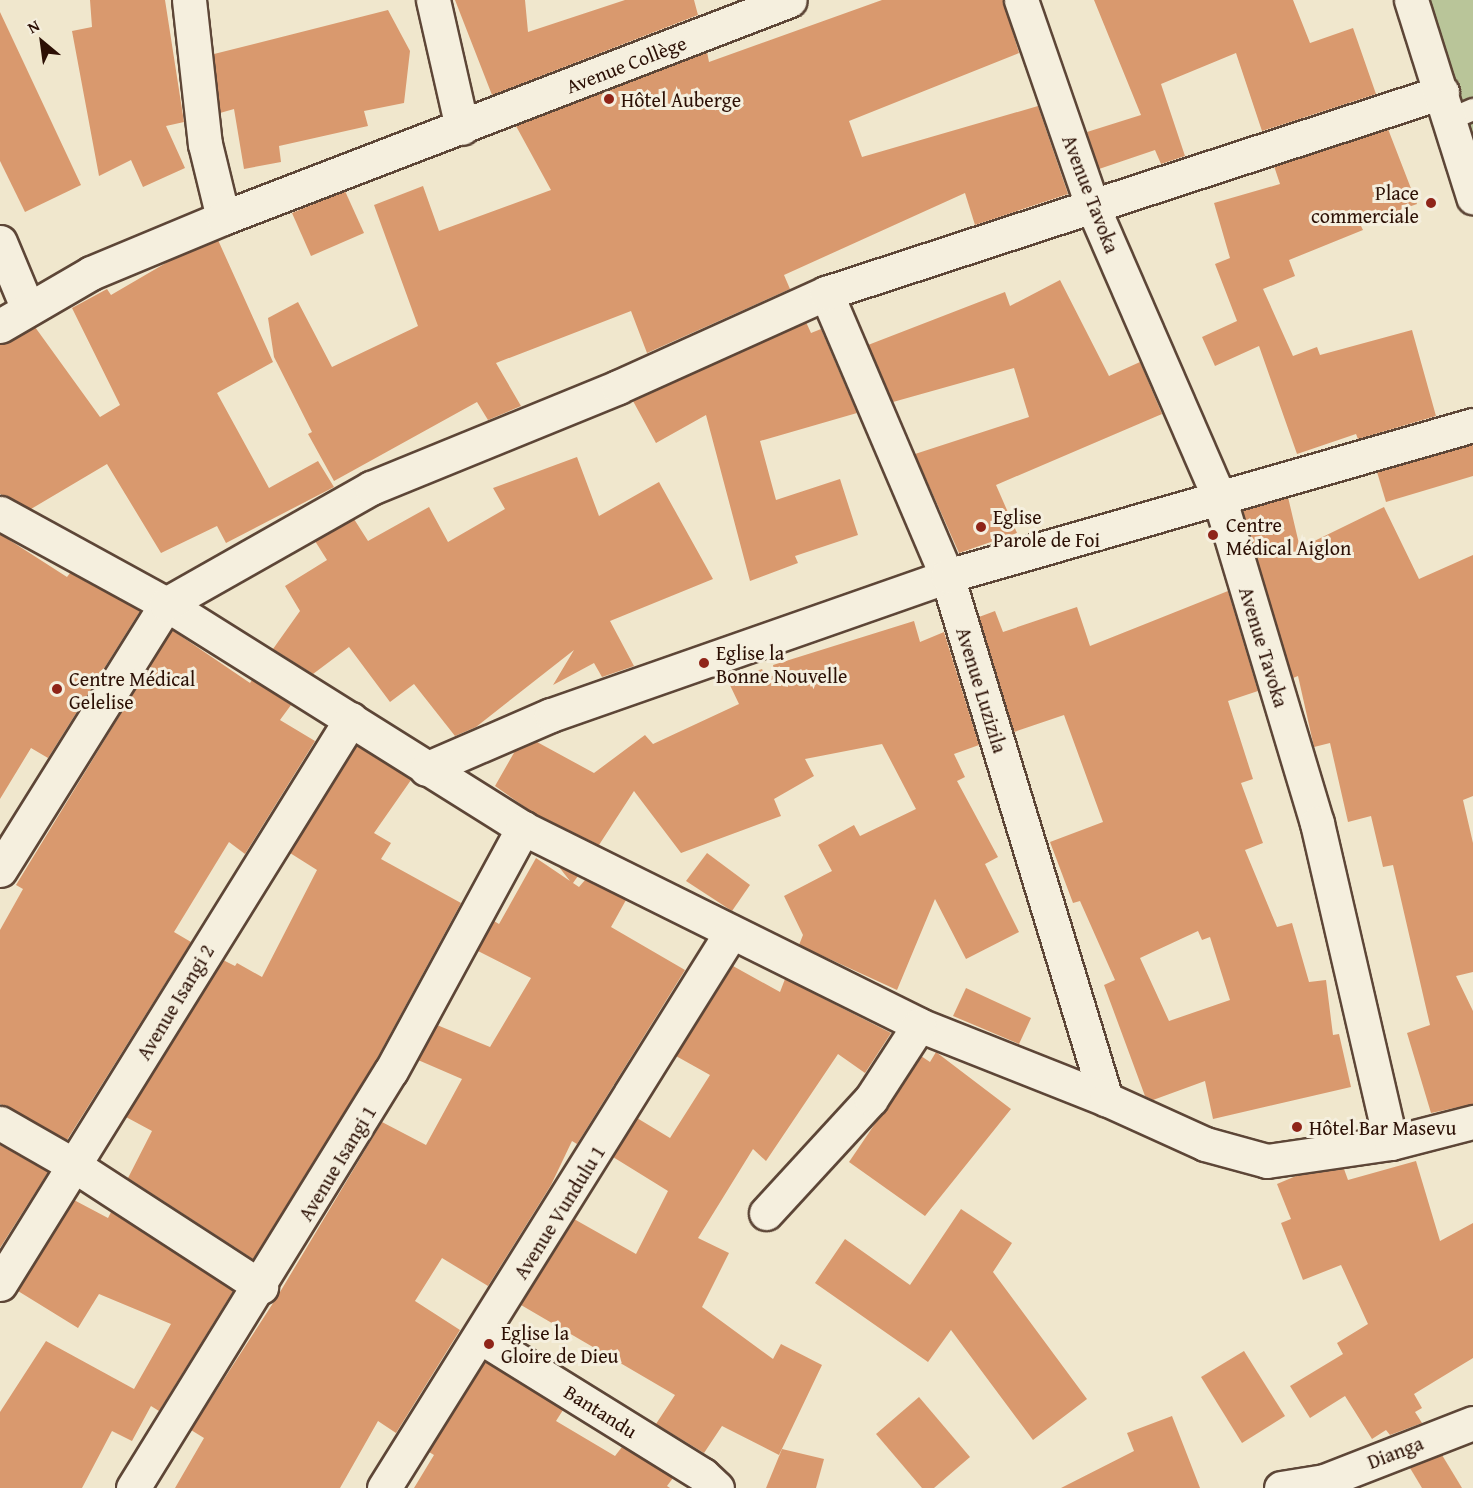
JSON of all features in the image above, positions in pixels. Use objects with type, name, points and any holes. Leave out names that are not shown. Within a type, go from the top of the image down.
[{"type":"street","points":[[189,0],[205,144],[223,218]]},
{"type":"street","points":[[433,0],[462,128]]},
{"type":"street","name":"Avenue Collège","points":[[0,326],[27,307],[92,273],[223,218],[790,0]]},
{"type":"street","name":"Avenue Tavoka","points":[[1021,0],[1092,206],[1220,500],[1317,823],[1391,1143]]},
{"type":"street","points":[[1411,0],[1455,107],[1473,197]]},
{"type":"street","points":[[0,870],[166,604],[371,488],[618,387],[826,293],[1092,206],[1455,107]]},
{"type":"street","points":[[0,242],[27,307]]},
{"type":"street","name":"Avenue Luzizila","points":[[826,293],[947,576],[1106,1099]]},
{"type":"street","points":[[426,769],[552,715],[947,576],[1220,500],[1473,425]]},
{"type":"street","points":[[0,513],[166,604],[523,828],[730,934],[919,1025],[1106,1099],[1205,1144],[1267,1161],[1391,1143],[1473,1122]]},
{"type":"street","name":"Avenue Isangi 2","points":[[0,1284],[351,719]]},
{"type":"street","name":"Avenue Isangi 1","points":[[134,1488],[261,1287],[391,1071],[523,828]]},
{"type":"street","name":"Avenue Vundulu 1","points":[[384,1488],[482,1338],[730,934]]},
{"type":"street","points":[[766,1213],[871,1099],[919,1025]]},
{"type":"street","points":[[0,1124],[75,1166],[261,1287]]},
{"type":"street","name":"Bantandu","points":[[482,1338],[703,1484]]},
{"type":"street","name":"Dianga","points":[[1281,1488],[1324,1485],[1473,1423]]},
{"type":"green space","points":[[1405,0],[1473,0],[1473,211]]},
{"type":"building","points":[[90,0],[165,0],[184,122],[166,126],[185,168],[143,187],[131,160],[99,176],[72,31],[92,27]]},
{"type":"building","points":[[455,0],[525,0],[528,32],[625,0],[694,0],[698,15],[492,95]]},
{"type":"building","points":[[882,0],[1003,0],[1019,53],[849,121],[862,157],[1038,106],[1068,194],[975,225],[965,193],[784,275],[790,289],[647,353],[631,311],[496,363],[521,406],[488,420],[477,402],[334,481],[308,434],[312,432],[274,357],[268,318],[298,302],[332,367],[418,326],[374,205],[423,186],[439,231],[551,190],[516,126],[707,52],[709,62]]},
{"type":"building","points":[[1094,0],[1293,0],[1310,43],[1353,28],[1376,94],[1262,131],[1236,53],[1161,84],[1185,156],[1161,164],[1155,150],[1099,169],[1087,132],[1141,115]]},
{"type":"building","points":[[388,10],[410,51],[404,103],[364,111],[368,126],[279,146],[281,162],[244,169],[234,109],[220,113],[214,54]]},
{"type":"building","points":[[0,12],[81,185],[25,212],[0,161]]},
{"type":"building","points":[[1388,129],[1417,204],[1360,224],[1363,230],[1289,260],[1295,276],[1263,289],[1293,356],[1317,347],[1320,355],[1412,330],[1436,416],[1358,439],[1356,434],[1297,454],[1259,346],[1215,366],[1202,337],[1237,321],[1215,264],[1230,258],[1214,203],[1280,184],[1274,166]]},
{"type":"building","points":[[345,191],[364,233],[311,256],[292,213]]},
{"type":"building","points":[[218,240],[273,362],[217,393],[269,488],[318,461],[334,487],[226,543],[217,526],[161,553],[107,464],[31,509],[0,494],[0,345],[35,327],[100,417],[120,405],[72,308],[107,289],[111,295],[171,260]]},
{"type":"building","points":[[1060,280],[1109,376],[1140,362],[1162,414],[996,485],[1017,533],[959,553],[915,454],[1029,417],[1014,368],[893,402],[868,345],[1005,292],[1010,306]]},
{"type":"building","points":[[806,322],[811,333],[821,329],[857,413],[760,441],[776,500],[840,479],[858,535],[795,556],[798,563],[750,581],[706,415],[656,443],[633,401]]},
{"type":"building","points":[[1473,445],[1473,476],[1386,502],[1377,472]]},
{"type":"building","points":[[577,457],[599,516],[659,482],[713,579],[610,621],[634,666],[602,677],[594,663],[553,685],[574,650],[476,727],[455,736],[414,684],[390,702],[349,647],[313,674],[273,649],[300,611],[285,586],[327,560],[315,541],[354,519],[368,541],[429,507],[448,542],[505,509],[493,488]]},
{"type":"building","points":[[1288,497],[1300,548],[1384,507],[1419,579],[1473,555],[1473,796],[1463,800],[1473,843],[1473,972],[1456,976],[1473,1011],[1473,1104],[1431,1113],[1407,1033],[1430,1025],[1393,865],[1383,867],[1371,816],[1348,822],[1330,743],[1314,747],[1298,676],[1293,678],[1243,511]]},
{"type":"building","points":[[0,534],[67,577],[70,573],[140,611],[48,758],[31,748],[0,799]]},
{"type":"building","points":[[1228,591],[1258,691],[1228,701],[1253,779],[1241,783],[1263,843],[1245,850],[1277,927],[1292,923],[1309,982],[1326,980],[1333,1035],[1339,1034],[1351,1087],[1213,1119],[1205,1081],[1153,1100],[1145,1096],[1104,985],[1115,980],[1080,901],[1073,903],[1050,842],[1103,822],[1064,715],[1014,732],[979,617],[995,611],[1003,632],[1077,607],[1090,646]],"holes":[[[1198,931],[1202,940],[1210,937],[1230,1000],[1169,1021],[1140,958]]]},
{"type":"building","points":[[914,621],[920,642],[944,632],[979,745],[954,754],[965,777],[957,781],[998,857],[985,864],[1019,932],[966,959],[935,899],[897,990],[799,945],[803,935],[784,896],[832,871],[818,845],[854,825],[860,836],[916,809],[882,744],[805,759],[814,776],[774,799],[781,816],[681,853],[634,791],[599,845],[532,812],[495,786],[515,751],[537,742],[594,773],[645,735],[653,744],[739,704],[728,681],[762,669],[767,678],[775,675],[773,665]]},
{"type":"building","points":[[172,630],[250,683],[252,680],[291,705],[280,720],[315,741],[245,854],[229,842],[174,932],[191,942],[67,1140],[0,1104],[0,930],[23,889],[16,885]]},
{"type":"building","points":[[357,746],[411,780],[374,833],[391,843],[381,859],[461,903],[375,1062],[253,1259],[128,1178],[152,1131],[126,1117],[223,960],[235,966],[237,963],[262,977],[317,870],[290,853]]},
{"type":"building","points":[[707,853],[750,885],[732,911],[686,881]]},
{"type":"building","points":[[536,858],[570,881],[559,867],[578,876],[573,883],[579,887],[585,880],[626,900],[611,927],[685,970],[577,1144],[572,1141],[551,1185],[488,1286],[442,1258],[415,1301],[460,1330],[396,1433],[378,1421],[340,1488],[175,1488],[204,1438],[191,1430],[277,1297],[382,1122],[426,1145],[462,1079],[418,1060],[437,1025],[490,1047],[531,978],[478,951],[494,921],[499,924]]},
{"type":"building","points":[[733,966],[780,992],[785,979],[891,1033],[865,1073],[838,1054],[766,1161],[753,1149],[698,1238],[729,1253],[702,1307],[773,1359],[781,1344],[822,1365],[779,1455],[722,1426],[704,1453],[656,1424],[675,1395],[521,1305],[574,1219],[636,1254],[668,1191],[613,1157],[637,1118],[670,1138],[710,1075],[676,1056]]},
{"type":"building","points":[[966,988],[1031,1018],[1019,1044],[953,1016]]},
{"type":"building","points":[[936,1052],[1011,1109],[925,1216],[849,1162],[921,1056],[930,1062]]},
{"type":"building","points":[[0,1145],[48,1172],[0,1248]]},
{"type":"building","points":[[1416,1161],[1440,1241],[1473,1223],[1473,1358],[1414,1394],[1422,1408],[1415,1412],[1422,1423],[1390,1435],[1386,1430],[1372,1439],[1345,1396],[1310,1418],[1290,1386],[1343,1354],[1337,1343],[1368,1324],[1341,1265],[1303,1280],[1281,1223],[1291,1219],[1277,1184],[1296,1176],[1344,1169],[1348,1180]]},
{"type":"building","points":[[74,1200],[108,1218],[111,1212],[233,1291],[159,1411],[151,1406],[132,1441],[112,1431],[82,1488],[0,1488],[0,1412],[46,1341],[134,1389],[171,1324],[99,1294],[78,1328],[18,1291]]},
{"type":"building","points":[[961,1209],[1012,1243],[993,1272],[1087,1399],[1033,1440],[951,1330],[928,1362],[815,1283],[845,1239],[910,1285]]},
{"type":"building","points":[[1244,1351],[1285,1416],[1242,1443],[1201,1377]]},
{"type":"building","points":[[485,1362],[563,1410],[556,1421],[615,1456],[622,1447],[673,1478],[667,1486],[670,1488],[414,1488],[434,1455],[429,1452]]},
{"type":"building","points":[[919,1397],[970,1457],[934,1488],[922,1488],[876,1434]]},
{"type":"building","points":[[1172,1416],[1200,1488],[1061,1488],[1134,1451],[1127,1433]]},
{"type":"building","points":[[782,1449],[824,1459],[816,1488],[766,1488]]},
{"type":"building","points":[[1442,1455],[1462,1488],[1422,1488],[1410,1468]]},
{"type":"place","name":"Hôtel Auberge","points":[[609,99]]},
{"type":"place","name":"Place commerciale","points":[[1431,203]]},
{"type":"place","name":"Eglise Parole de Foi","points":[[981,527]]},
{"type":"place","name":"Centre Médical Aiglon","points":[[1213,535]]},
{"type":"place","name":"Eglise la Bonne Nouvelle","points":[[704,663]]},
{"type":"place","name":"Centre Médical Gelelise","points":[[57,689]]},
{"type":"place","name":"Hôtel Bar Masevu","points":[[1297,1127]]},
{"type":"place","name":"Eglise la Gloire de Dieu","points":[[489,1344]]}]
